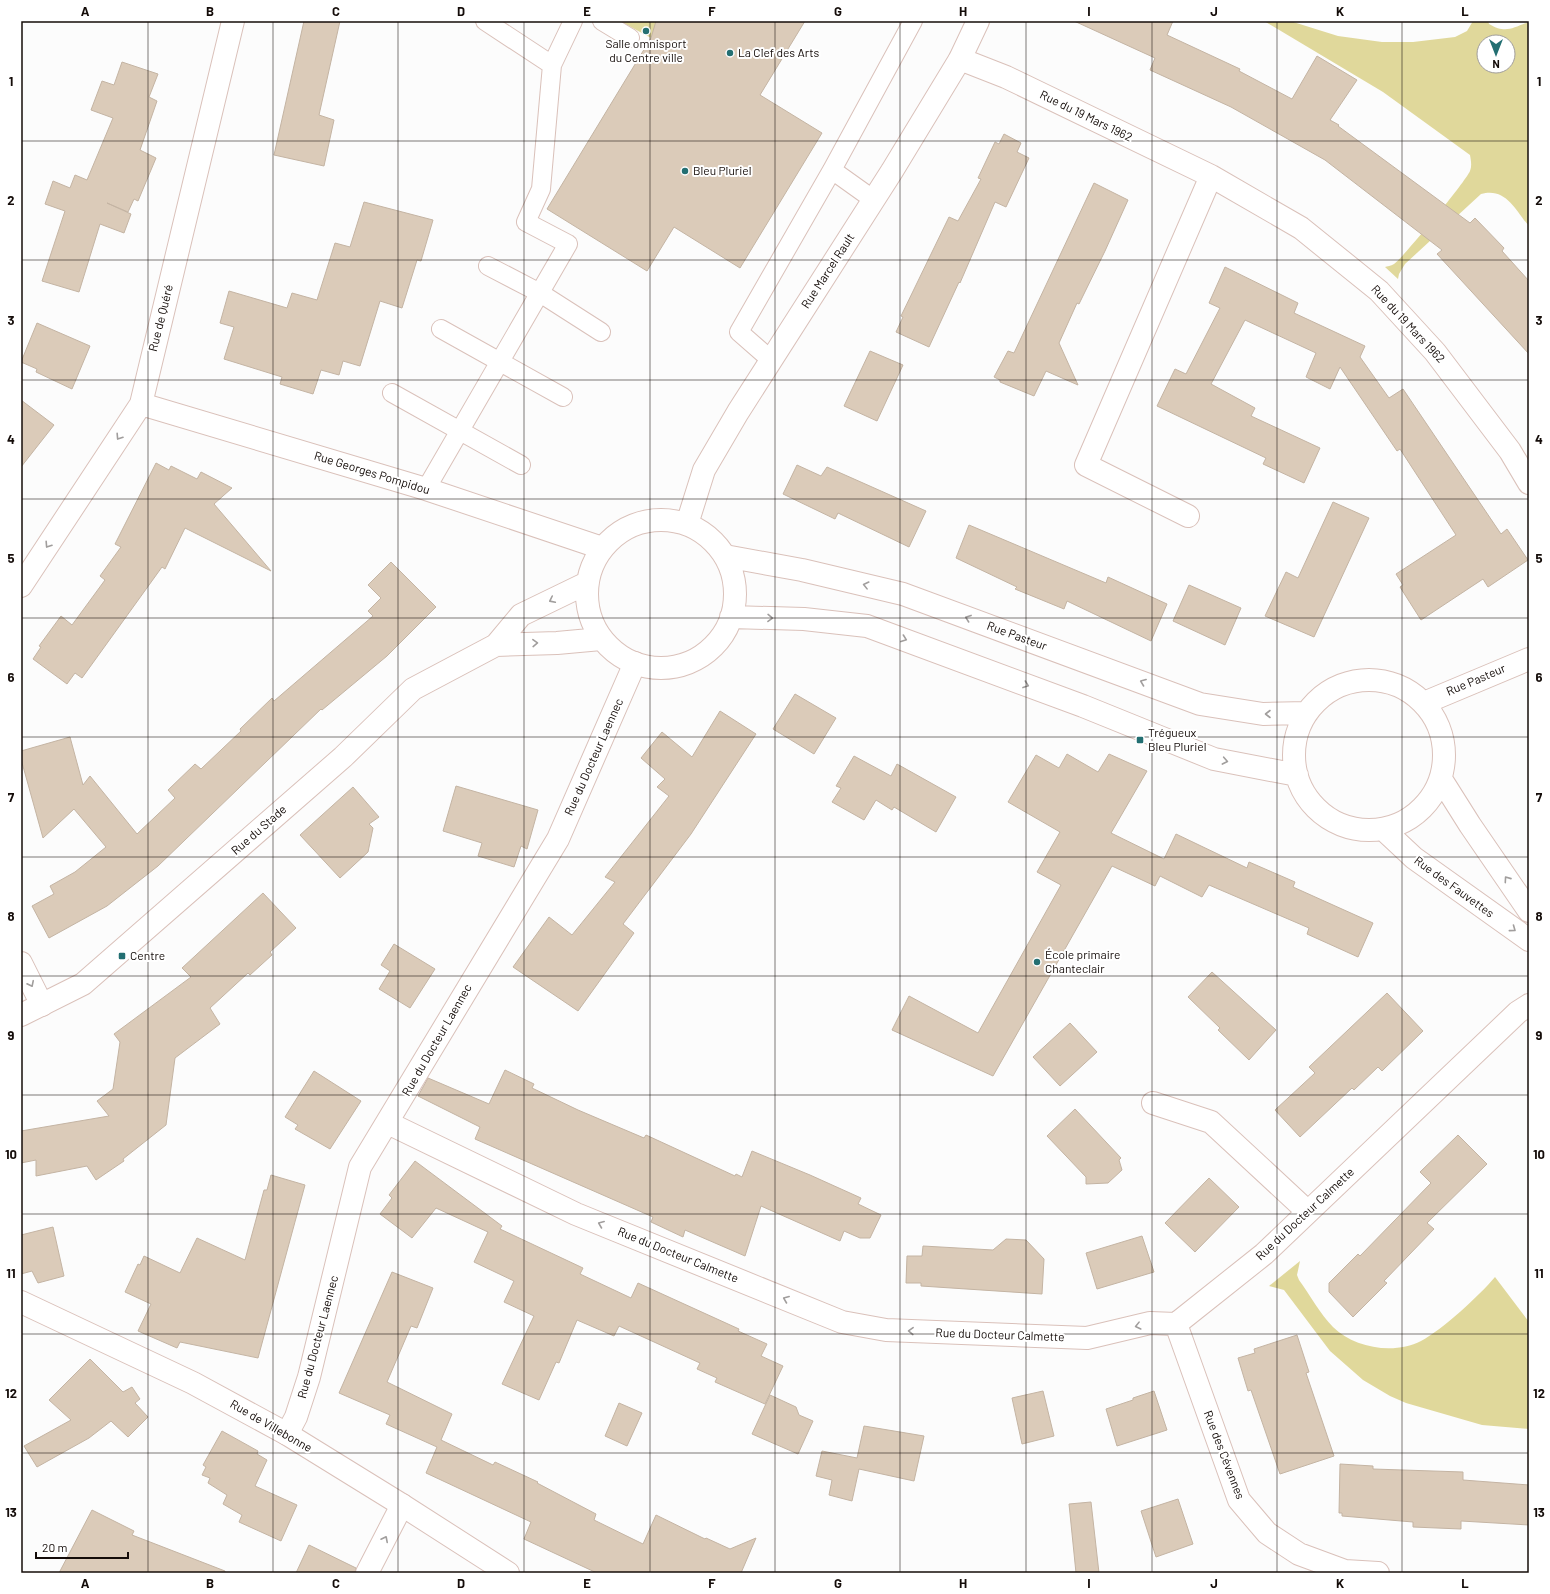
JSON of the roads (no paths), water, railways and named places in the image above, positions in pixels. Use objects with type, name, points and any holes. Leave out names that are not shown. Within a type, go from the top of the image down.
[{"type":"street","name":"Rue de Quéré","points":[[21,586],[141,404],[233,21]]},
{"type":"street","name":"Rue Marcel Rault","points":[[687,524],[704,470],[738,412],[874,200],[960,59],[978,21]]},
{"type":"street","name":"Rue du 19 Mars 1962","points":[[960,59],[1006,77],[1211,176],[1301,228],[1378,290],[1435,352],[1510,451],[1529,483]]},
{"type":"street","points":[[1188,516],[1086,464],[1211,176]]},
{"type":"street","name":"Rue Georges Pompidou","points":[[141,404],[426,489],[602,548]]},
{"type":"street","points":[[664,519],[687,524],[709,537],[725,556],[733,575],[735,596],[732,617],[720,638],[703,654],[682,665],[658,668],[635,663],[616,654],[601,639],[592,622],[587,603],[587,583],[592,564],[602,548],[619,532],[641,522],[664,519]]},
{"type":"street","name":"Rue Pasteur","points":[[725,556],[802,570],[904,594],[1200,704],[1263,714],[1307,713]]},
{"type":"street","points":[[496,645],[521,616],[587,583]]},
{"type":"street","points":[[732,617],[804,619],[867,626],[1083,706],[1214,759],[1297,775]]},
{"type":"street","points":[[496,645],[557,643],[601,639]]},
{"type":"street","name":"Rue du Stade","points":[[21,1015],[83,984],[343,757],[413,689],[496,645]]},
{"type":"street","name":"Rue Pasteur","points":[[1424,703],[1529,659]]},
{"type":"street","name":"Rue du Docteur Laennec","points":[[287,1434],[296,1417],[309,1377],[360,1167],[388,1123],[458,1003],[558,839],[635,663]]},
{"type":"street","points":[[1363,680],[1385,682],[1406,689],[1424,703],[1436,719],[1443,738],[1444,759],[1441,779],[1432,797],[1419,812],[1402,823],[1383,829],[1360,830],[1339,824],[1320,812],[1306,795],[1297,775],[1294,754],[1298,732],[1307,713],[1322,697],[1341,685],[1363,680]]},
{"type":"street","points":[[1441,779],[1470,825],[1529,911]]},
{"type":"street","name":"Rue des Fauvettes","points":[[1383,829],[1414,858],[1529,940]]},
{"type":"street","points":[[21,963],[42,1005]]},
{"type":"street","name":"Rue du Docteur Calmette","points":[[388,1123],[576,1214],[842,1322],[886,1330],[1087,1338],[1150,1323],[1176,1324],[1264,1254],[1518,1012],[1529,1005]]},
{"type":"street","points":[[1153,1103],[1211,1122],[1308,1212]]},
{"type":"street","name":"Rue de Villebonne","points":[[21,1302],[193,1383],[287,1434],[508,1573]]},
{"type":"street","name":"Rue des Cévennes","points":[[1176,1324],[1239,1500],[1267,1533],[1299,1554],[1345,1571],[1378,1573]]},
{"type":"street","points":[[367,1573],[402,1505]]},
{"type":"lane","points":[[485,21],[552,65]]},
{"type":"lane","points":[[426,489],[568,244],[526,222],[541,189],[552,65],[573,21]]},
{"type":"lane","points":[[602,21],[630,38]]},
{"type":"lane","points":[[771,360],[739,332],[832,170],[913,21]]},
{"type":"lane","points":[[832,170],[874,200]]},
{"type":"lane","points":[[488,266],[540,293],[601,332]]},
{"type":"lane","points":[[441,329],[563,397]]},
{"type":"lane","points":[[392,393],[521,464]]},
{"type":"place","name":"Salle omnisport du Centre ville","points":[[646,31]]},
{"type":"place","name":"La Clef des Arts","points":[[730,53]]},
{"type":"place","name":"Bleu Pluriel","points":[[685,171]]},
{"type":"place","name":"Trégueux Bleu Pluriel","points":[[1140,740]]},
{"type":"place","name":"Centre","points":[[122,956]]},
{"type":"place","name":"École primaire Chanteclair","points":[[1037,962]]}]
